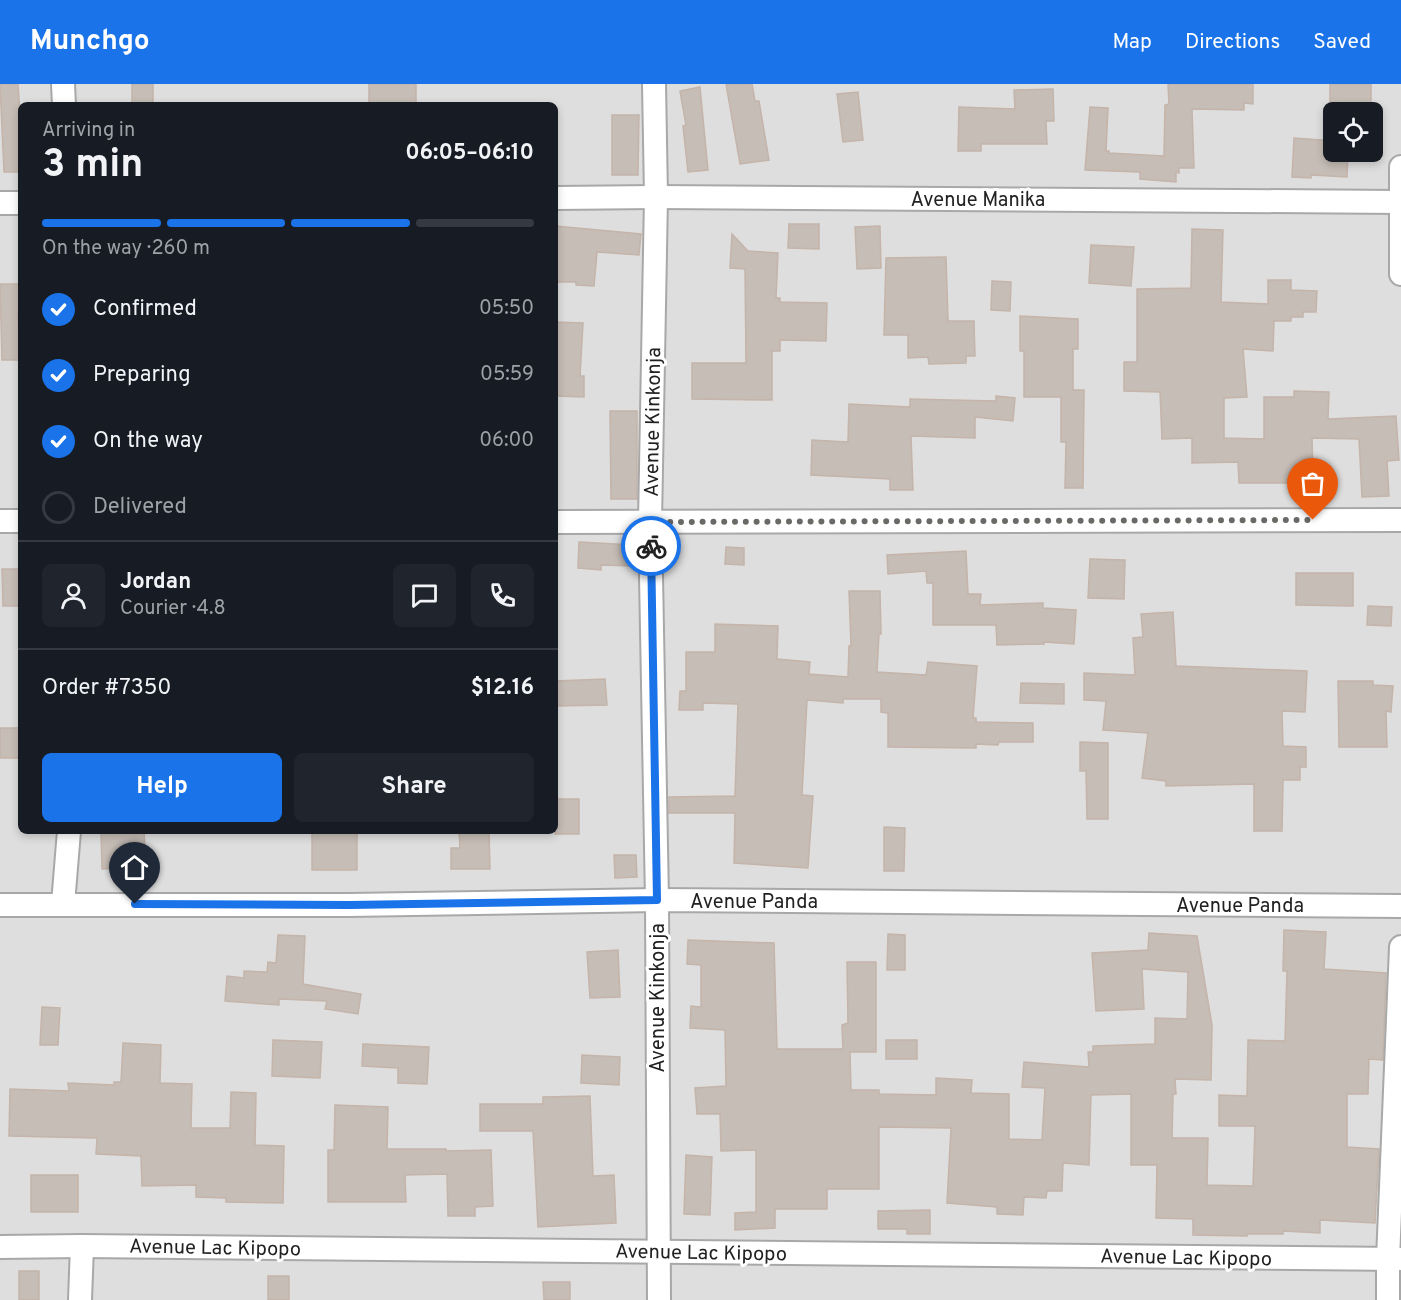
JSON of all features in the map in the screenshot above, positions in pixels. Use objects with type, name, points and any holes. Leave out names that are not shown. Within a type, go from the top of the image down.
[{"type":"street","points":[[63,84],[64,102]]},
{"type":"street","name":"Avenue Kinkonja","points":[[654,84],[656,197],[651,522],[657,900],[659,1300]]},
{"type":"street","points":[[1401,167],[1401,274]]},
{"type":"street","name":"Avenue Manika","points":[[558,198],[1400,202]]},
{"type":"street","points":[[0,203],[18,203]]},
{"type":"street","points":[[558,522],[1401,520]]},
{"type":"street","points":[[0,521],[18,521]]},
{"type":"street","points":[[63,904],[69,834]]},
{"type":"street","name":"Avenue Panda","points":[[0,905],[349,905],[657,900],[1401,906]]},
{"type":"street","points":[[1389,1300],[1395,1259],[1401,947]]},
{"type":"street","points":[[80,1300],[82,1246]]},
{"type":"street","name":"Avenue Lac Kipopo","points":[[0,1247],[1395,1259]]},
{"type":"shaded area","points":[[0,84],[1401,84],[1401,1300],[0,1300]]},
{"type":"building","points":[[0,84],[18,84],[18,172],[4,172]]},
{"type":"building","points":[[132,84],[153,84],[153,102],[132,102]]},
{"type":"building","points":[[369,84],[416,84],[416,102],[369,102]]},
{"type":"building","points":[[726,84],[752,84],[755,101],[759,101],[769,160],[740,164]]},
{"type":"building","points":[[1168,84],[1253,84],[1253,104],[1244,103],[1244,110],[1192,109],[1194,168],[1179,168],[1179,173],[1176,172],[1176,182],[1140,179],[1140,172],[1085,170],[1090,107],[1108,108],[1106,151],[1109,153],[1164,156],[1165,105],[1169,104]]},
{"type":"building","points":[[1330,84],[1371,84],[1371,102],[1330,102]]},
{"type":"building","points":[[700,87],[708,170],[688,172],[683,126],[686,125],[680,91]]},
{"type":"building","points":[[1053,89],[1054,121],[1046,121],[1047,144],[981,144],[981,151],[958,151],[959,107],[1015,109],[1014,90]]},
{"type":"building","points":[[858,92],[863,140],[843,142],[837,94]]},
{"type":"building","points":[[612,115],[639,115],[638,175],[612,175]]},
{"type":"building","points":[[1294,138],[1323,140],[1323,162],[1348,162],[1347,177],[1311,175],[1311,178],[1292,177]]},
{"type":"building","points":[[789,224],[819,224],[819,249],[788,248]]},
{"type":"building","points":[[558,226],[641,234],[639,255],[597,252],[594,286],[576,285],[576,282],[558,282]]},
{"type":"building","points":[[880,226],[881,268],[857,269],[855,227]]},
{"type":"building","points":[[1192,229],[1223,230],[1221,302],[1268,304],[1268,280],[1291,280],[1291,290],[1317,291],[1316,312],[1303,312],[1303,317],[1291,317],[1291,321],[1274,321],[1273,351],[1243,349],[1247,397],[1224,398],[1224,438],[1264,439],[1264,397],[1294,397],[1294,391],[1329,392],[1328,419],[1396,416],[1399,460],[1387,461],[1389,496],[1362,497],[1359,439],[1312,438],[1313,475],[1299,475],[1300,483],[1239,483],[1238,462],[1192,463],[1192,438],[1162,439],[1160,392],[1124,391],[1124,362],[1137,362],[1137,289],[1191,288]]},
{"type":"building","points":[[732,234],[748,251],[778,253],[776,298],[780,298],[780,302],[827,303],[826,341],[780,340],[780,351],[772,351],[772,400],[692,399],[692,363],[746,363],[745,269],[730,268]]},
{"type":"building","points":[[1091,245],[1134,247],[1131,286],[1089,283]]},
{"type":"building","points":[[946,257],[948,321],[974,321],[975,356],[966,356],[966,363],[929,364],[928,357],[908,358],[908,335],[884,335],[886,258]]},
{"type":"building","points":[[992,281],[1011,282],[1010,311],[991,310]]},
{"type":"building","points":[[0,284],[18,284],[18,360],[2,360]]},
{"type":"building","points":[[1020,316],[1078,319],[1078,349],[1073,349],[1073,390],[1084,390],[1083,488],[1065,488],[1066,442],[1061,442],[1061,397],[1024,397],[1024,351],[1020,351]]},
{"type":"building","points":[[558,322],[583,323],[580,376],[584,376],[584,397],[558,396]]},
{"type":"building","points":[[996,396],[1015,398],[1013,421],[975,417],[975,438],[911,436],[913,490],[890,490],[890,479],[811,475],[812,440],[848,442],[849,404],[910,407],[910,399],[996,401]]},
{"type":"building","points":[[610,411],[637,411],[637,499],[611,499]]},
{"type":"building","points":[[579,542],[633,545],[632,566],[601,565],[601,570],[578,568]]},
{"type":"building","points":[[726,547],[744,548],[744,565],[725,564]]},
{"type":"building","points":[[966,551],[968,594],[981,594],[980,605],[1043,603],[1043,608],[1076,610],[1074,644],[1044,642],[1044,644],[997,645],[996,625],[933,625],[933,583],[927,583],[926,571],[888,574],[887,555]]},
{"type":"building","points":[[1090,559],[1125,560],[1124,599],[1088,598]]},
{"type":"building","points":[[2,569],[18,569],[18,606],[3,606]]},
{"type":"building","points":[[1296,573],[1353,573],[1353,606],[1296,605]]},
{"type":"building","points":[[849,591],[880,591],[881,634],[879,634],[877,672],[926,675],[928,662],[977,666],[973,718],[976,718],[976,722],[1033,723],[1033,742],[976,744],[976,748],[888,747],[888,713],[881,712],[881,699],[843,699],[843,703],[807,700],[802,795],[813,796],[808,868],[734,863],[735,813],[669,813],[669,797],[735,796],[738,704],[703,703],[703,710],[679,710],[680,691],[686,691],[686,652],[715,652],[715,624],[778,626],[777,659],[810,662],[809,674],[848,677],[849,646],[851,646]]},
{"type":"building","points":[[1368,606],[1392,607],[1391,626],[1367,625]]},
{"type":"building","points":[[1173,612],[1176,666],[1307,671],[1305,712],[1282,711],[1283,746],[1306,747],[1306,767],[1300,767],[1300,780],[1283,780],[1282,831],[1254,831],[1254,784],[1166,786],[1166,781],[1142,778],[1148,733],[1103,730],[1106,701],[1084,700],[1084,673],[1135,675],[1133,638],[1143,637],[1141,614]]},
{"type":"building","points":[[605,679],[607,705],[558,706],[558,681]]},
{"type":"building","points":[[1338,681],[1373,681],[1373,685],[1393,686],[1391,712],[1386,711],[1387,747],[1339,747]]},
{"type":"building","points":[[1021,683],[1064,684],[1064,704],[1020,703]]},
{"type":"building","points":[[0,728],[18,728],[18,758],[0,758]]},
{"type":"building","points":[[1080,742],[1108,743],[1108,819],[1087,819],[1086,771],[1080,771]]},
{"type":"building","points":[[558,799],[579,799],[579,834],[558,834]]},
{"type":"building","points":[[884,827],[905,828],[904,871],[884,871]]},
{"type":"building","points":[[101,834],[144,834],[145,850],[123,850],[123,868],[102,869]]},
{"type":"building","points":[[312,834],[357,834],[357,870],[312,870]]},
{"type":"building","points":[[459,834],[489,834],[490,869],[451,869],[451,848],[460,848]]},
{"type":"building","points":[[614,855],[636,855],[637,877],[615,878]]},
{"type":"building","points":[[1284,930],[1326,932],[1324,969],[1386,973],[1383,1060],[1369,1059],[1368,1094],[1347,1094],[1347,1147],[1379,1149],[1375,1223],[1320,1220],[1320,1233],[1283,1231],[1283,1234],[1247,1234],[1247,1236],[1193,1235],[1193,1219],[1156,1218],[1157,1165],[1131,1165],[1131,1094],[1091,1095],[1089,1165],[1063,1163],[1062,1191],[1047,1191],[1046,1198],[1024,1197],[1023,1215],[997,1214],[997,1207],[947,1203],[951,1128],[879,1127],[879,1189],[827,1189],[827,1209],[775,1209],[775,1228],[735,1230],[735,1213],[756,1212],[756,1150],[721,1151],[720,1114],[697,1114],[695,1088],[726,1086],[725,1030],[690,1028],[691,1006],[701,1007],[701,965],[687,964],[688,940],[774,943],[777,1049],[843,1049],[842,1025],[848,1023],[847,962],[876,962],[876,1052],[850,1052],[851,1090],[879,1090],[879,1094],[936,1095],[936,1078],[972,1080],[971,1093],[1009,1094],[1009,1139],[1042,1140],[1045,1088],[1022,1087],[1024,1062],[1089,1067],[1088,1052],[1093,1052],[1093,1046],[1155,1044],[1155,1018],[1187,1019],[1188,972],[1142,969],[1144,1009],[1096,1011],[1092,953],[1148,950],[1149,933],[1197,936],[1212,1025],[1211,1080],[1175,1079],[1172,1138],[1208,1138],[1207,1185],[1253,1186],[1255,1126],[1219,1126],[1219,1095],[1247,1096],[1248,1040],[1285,1041],[1287,971],[1283,971]]},
{"type":"building","points":[[888,934],[905,935],[905,970],[887,970]]},
{"type":"building","points":[[278,935],[305,936],[303,984],[361,994],[358,1014],[325,1009],[327,1001],[279,999],[279,1005],[225,1001],[227,976],[244,978],[244,971],[267,972],[268,962],[276,963]]},
{"type":"building","points":[[618,950],[620,997],[590,998],[587,952]]},
{"type":"building","points":[[42,1007],[60,1008],[58,1045],[40,1045]]},
{"type":"building","points":[[273,1040],[322,1042],[320,1078],[272,1076]]},
{"type":"building","points":[[886,1040],[917,1040],[917,1059],[886,1059]]},
{"type":"building","points":[[123,1043],[161,1045],[160,1083],[192,1084],[191,1128],[230,1128],[231,1092],[256,1093],[255,1145],[284,1146],[283,1203],[226,1202],[226,1198],[196,1197],[196,1185],[142,1186],[141,1156],[96,1154],[97,1138],[9,1136],[10,1089],[69,1091],[68,1083],[114,1085],[114,1082],[121,1082]]},
{"type":"building","points":[[363,1044],[429,1047],[427,1084],[398,1083],[398,1068],[362,1066]]},
{"type":"building","points":[[582,1055],[620,1057],[619,1085],[581,1083]]},
{"type":"building","points":[[590,1096],[593,1176],[614,1175],[616,1223],[538,1227],[533,1131],[480,1131],[480,1104],[543,1104],[543,1097]]},
{"type":"building","points":[[335,1105],[388,1107],[387,1149],[491,1150],[493,1206],[475,1207],[475,1216],[448,1216],[447,1174],[405,1175],[406,1202],[328,1202],[328,1150],[334,1150]]},
{"type":"building","points":[[686,1155],[712,1157],[710,1215],[684,1214]]},
{"type":"building","points":[[31,1175],[78,1175],[78,1212],[31,1212]]},
{"type":"building","points":[[930,1210],[930,1234],[907,1234],[907,1229],[878,1229],[878,1211]]},
{"type":"building","points":[[19,1271],[39,1271],[39,1300],[19,1300]]},
{"type":"building","points":[[268,1276],[289,1276],[289,1300],[268,1300]]},
{"type":"building","points":[[543,1282],[570,1282],[570,1300],[544,1300]]},
{"type":"way so far","points":[[651,546],[651,522],[1313,520]]},
{"type":"route","points":[[135,904],[349,905],[657,900],[651,546]]}]
